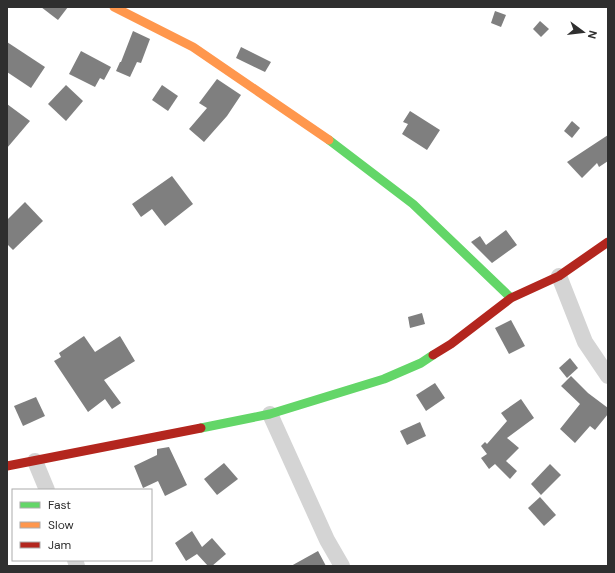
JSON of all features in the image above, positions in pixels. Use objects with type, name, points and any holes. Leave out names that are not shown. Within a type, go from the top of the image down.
[{"type":"street","points":[[114,7],[193,47],[337,146],[413,204],[511,298]]},
{"type":"street","points":[[7,466],[270,414],[384,379],[421,363],[451,344],[511,298],[559,276],[608,242]]},
{"type":"street","points":[[559,276],[585,342],[608,376]]},
{"type":"street","points":[[270,414],[327,540],[342,566]]},
{"type":"street","points":[[35,461],[47,489]]},
{"type":"building","points":[[41,7],[68,7],[58,20]]},
{"type":"building","points":[[495,11],[506,15],[501,27],[491,23]]},
{"type":"building","points":[[540,21],[549,29],[541,37],[533,29]]},
{"type":"building","points":[[133,31],[150,39],[141,63],[137,62],[130,77],[116,71]]},
{"type":"building","points":[[7,42],[45,67],[31,88],[7,72]]},
{"type":"building","points":[[241,47],[271,62],[265,72],[236,58]]},
{"type":"building","points":[[81,51],[111,67],[104,80],[100,78],[95,87],[69,74]]},
{"type":"building","points":[[217,79],[241,95],[227,116],[204,142],[189,129],[207,108],[199,103]]},
{"type":"building","points":[[66,85],[83,101],[66,121],[48,104]]},
{"type":"building","points":[[162,85],[178,96],[168,111],[152,100]]},
{"type":"building","points":[[7,104],[30,121],[7,148]]},
{"type":"building","points":[[410,111],[440,130],[427,150],[402,134],[408,124],[403,122]]},
{"type":"building","points":[[572,121],[580,128],[572,138],[564,131]]},
{"type":"building","points":[[608,135],[608,161],[599,167],[597,163],[582,178],[567,162]]},
{"type":"building","points":[[172,176],[193,204],[165,226],[152,209],[141,217],[132,204]]},
{"type":"building","points":[[25,202],[43,221],[13,250],[7,244],[7,220]]},
{"type":"building","points":[[506,230],[517,245],[492,263],[471,242],[480,236],[486,245]]},
{"type":"building","points":[[422,313],[425,324],[410,328],[408,317]]},
{"type":"building","points":[[511,320],[525,346],[509,354],[495,328]]},
{"type":"building","points":[[84,336],[95,352],[120,336],[135,361],[104,380],[121,403],[112,409],[105,399],[88,412],[54,361],[61,357],[59,353]]},
{"type":"building","points":[[570,358],[578,368],[567,378],[559,368]]},
{"type":"building","points":[[571,376],[588,393],[608,408],[608,414],[595,430],[590,426],[575,443],[560,429],[580,404],[561,386]]},
{"type":"building","points":[[435,383],[445,398],[426,411],[416,395]]},
{"type":"building","points":[[36,397],[45,416],[23,426],[14,406]]},
{"type":"building","points":[[521,399],[534,418],[507,438],[519,448],[506,461],[517,471],[510,479],[495,464],[489,469],[481,458],[487,454],[481,446],[485,442],[487,444],[507,421],[501,413]]},
{"type":"building","points":[[420,422],[426,436],[407,445],[400,431]]},
{"type":"building","points":[[169,447],[187,485],[165,496],[158,481],[143,488],[134,466],[157,455],[157,449]]},
{"type":"building","points":[[224,463],[238,479],[217,495],[204,479]]},
{"type":"building","points":[[550,464],[561,475],[541,495],[531,484]]},
{"type":"building","points":[[540,497],[556,515],[544,526],[528,508]]},
{"type":"building","points":[[192,531],[202,547],[212,538],[226,554],[212,566],[208,566],[197,554],[186,561],[175,543]]},
{"type":"building","points":[[318,551],[326,566],[291,566]]},
{"type":"traffic: fast","points":[[329,140],[413,204],[511,298]]},
{"type":"traffic: fast","points":[[201,428],[270,414],[384,379],[421,363],[433,355]]},
{"type":"traffic: slow","points":[[114,7],[193,47],[329,140]]},
{"type":"traffic: jam","points":[[433,355],[451,344],[511,298],[559,276],[608,242]]},
{"type":"traffic: jam","points":[[7,466],[201,428]]}]
